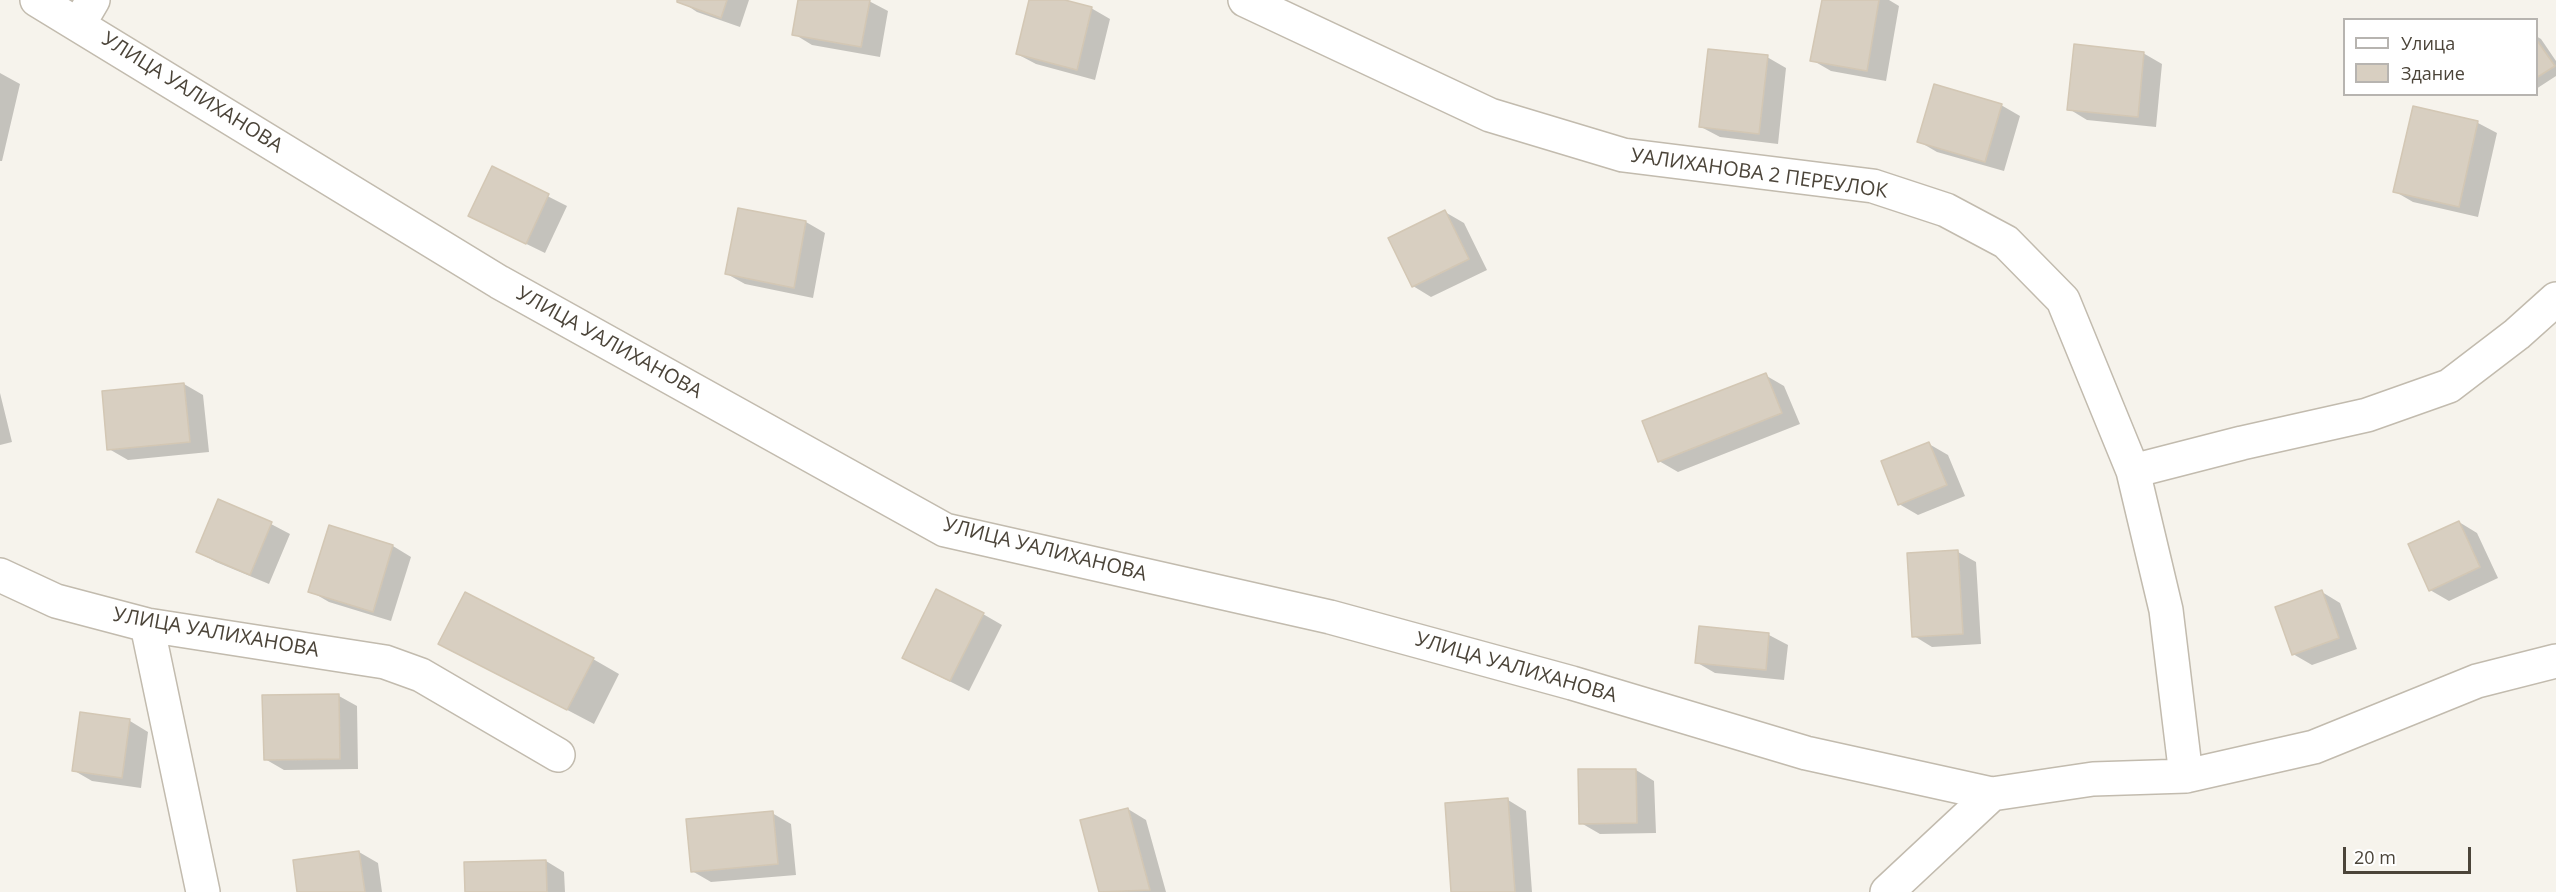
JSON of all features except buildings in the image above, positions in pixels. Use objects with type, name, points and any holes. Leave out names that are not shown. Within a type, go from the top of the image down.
[{"type":"street","name":"УЛИЦА УАЛИХАНОВА","points":[[37,0],[86,12],[499,282],[945,530],[1330,617],[1572,683],[1806,753],[1992,794],[2093,779],[2186,776],[2314,747],[2477,681],[2556,661]]},
{"type":"street","name":"УАЛИХАНОВА 2 ПЕРЕУЛОК","points":[[1245,0],[1490,115],[1623,155],[1873,186],[1946,210],[2006,242],[2063,300],[2133,471],[2166,610],[2186,776]]},
{"type":"street","points":[[2133,471],[2242,443],[2367,415],[2450,386],[2517,334],[2556,299]]},
{"type":"street","name":"УЛИЦА УАЛИХАНОВА","points":[[0,575],[56,601],[147,624],[385,662],[421,675],[558,755]]},
{"type":"street","points":[[147,624],[203,892]]},
{"type":"street","points":[[1887,892],[1992,794]]}]
